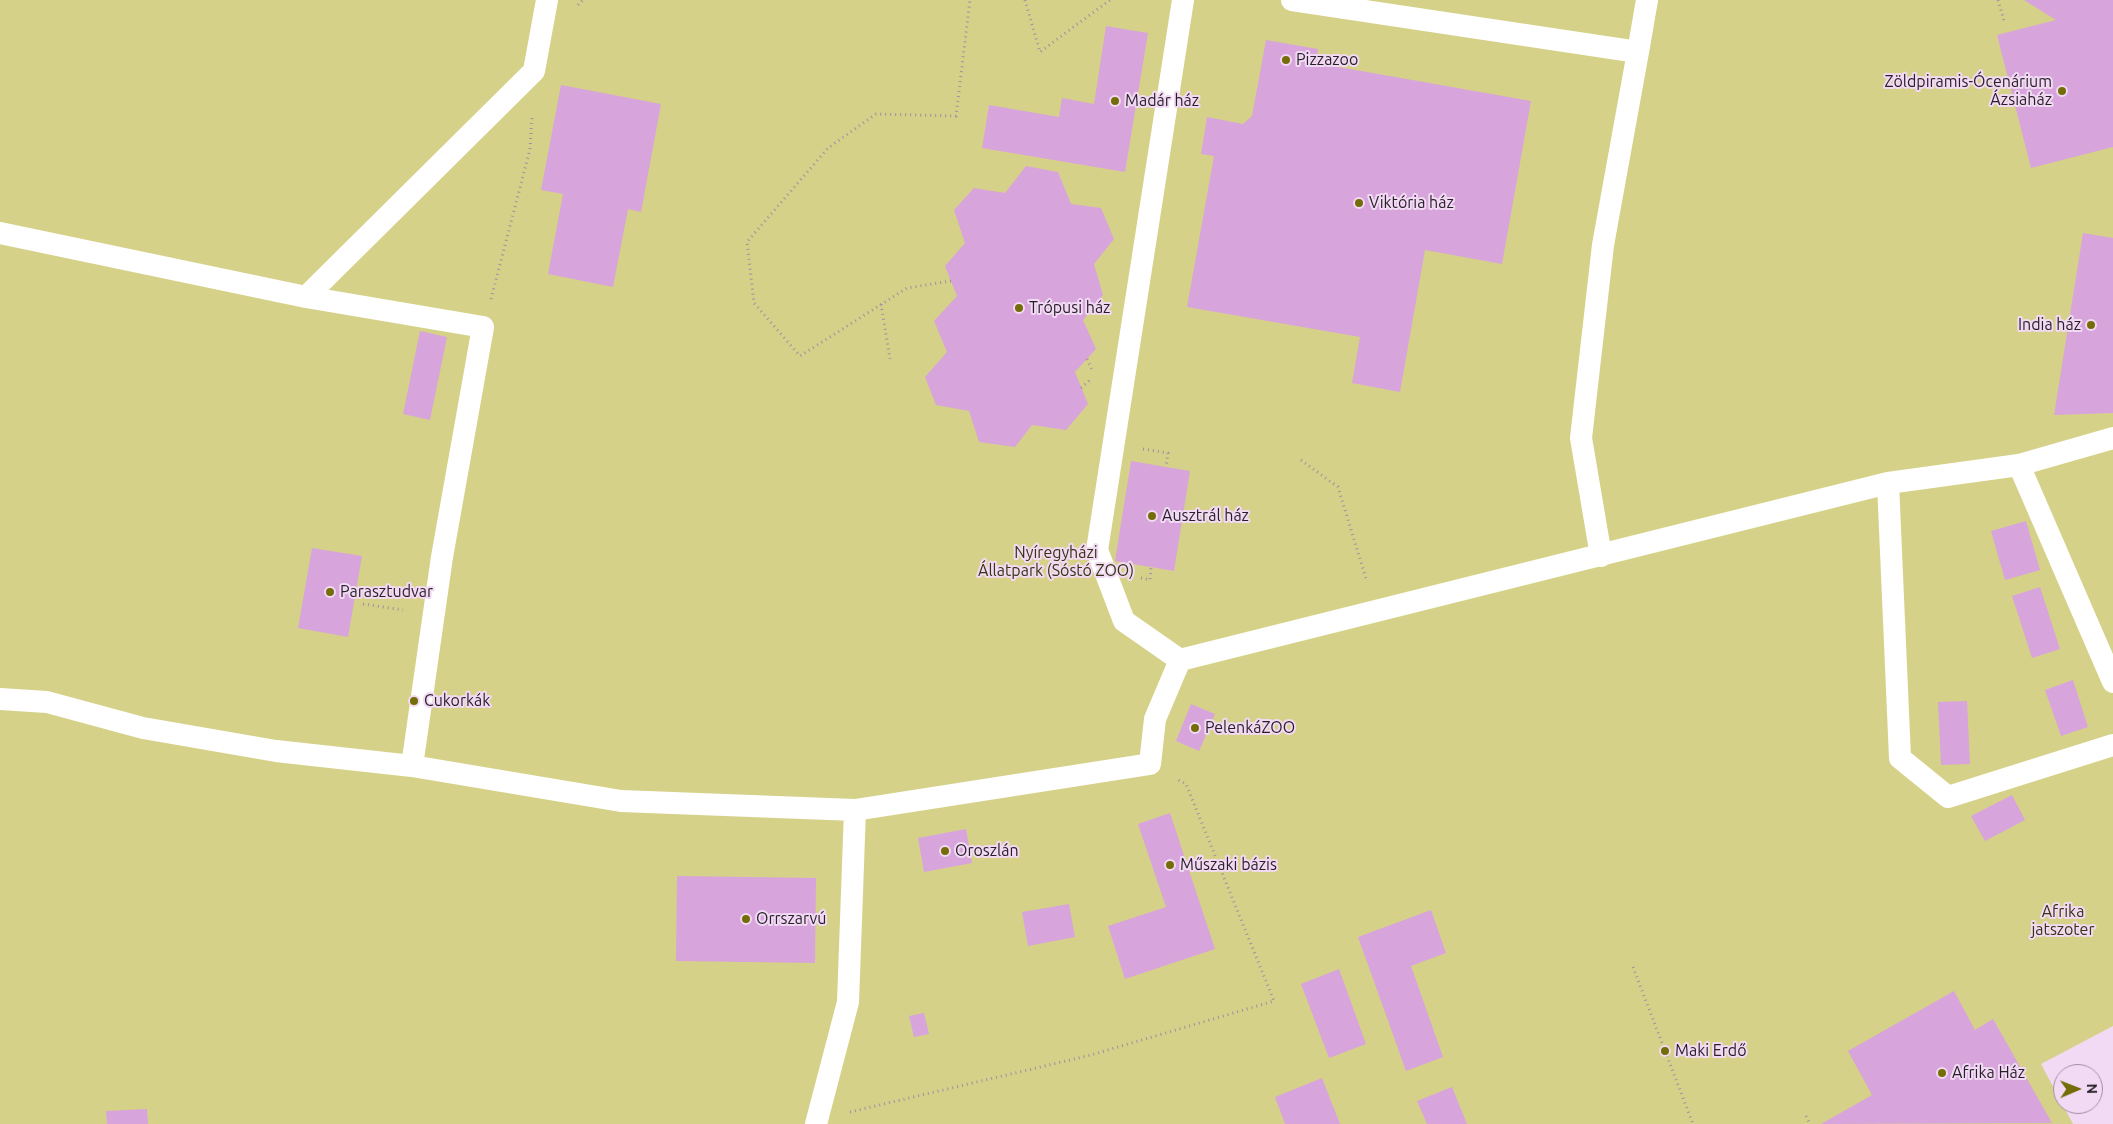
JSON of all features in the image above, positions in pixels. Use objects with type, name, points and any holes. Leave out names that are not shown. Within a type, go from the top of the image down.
[{"type":"street","points":[[306,297],[534,72],[547,0]]},
{"type":"street","points":[[1183,0],[1097,550],[1124,621],[1180,660],[1888,483],[2019,466],[2113,438]]},
{"type":"street","points":[[1292,0],[1638,52]]},
{"type":"street","points":[[1601,556],[1581,438],[1603,245],[1647,0]]},
{"type":"street","points":[[0,233],[306,297],[484,326],[442,558],[412,766]]},
{"type":"street","points":[[2019,466],[2113,682]]},
{"type":"street","points":[[1888,483],[1900,758],[1948,797],[2113,745]]},
{"type":"street","points":[[0,699],[47,702],[143,728],[276,751],[412,766],[621,800],[855,810],[1150,764],[1155,719],[1180,660]]},
{"type":"street","points":[[817,1122],[848,1002],[855,810]]},
{"type":"path","points":[[951,281],[907,288],[800,356],[754,303],[747,242],[828,148],[876,114],[956,116],[970,0]]},
{"type":"path","points":[[1025,0],[1040,52],[1110,0]]},
{"type":"path","points":[[1998,0],[2004,24]]},
{"type":"path","points":[[484,326],[530,149],[534,72]]},
{"type":"path","points":[[881,304],[890,359]]},
{"type":"path","points":[[1087,359],[1095,376]]},
{"type":"path","points":[[1114,444],[1168,453],[1166,467]]},
{"type":"path","points":[[1301,460],[1338,487],[1376,612]]},
{"type":"path","points":[[363,604],[434,614]]},
{"type":"path","points":[[817,1122],[1091,1055],[1274,1001],[1186,784],[1150,764]]},
{"type":"path","points":[[1633,967],[1693,1124]]},
{"type":"path","points":[[1806,1116],[1810,1124]]},
{"type":"green space","name":"Nyíregyházi Állatpark (Sóstó ZOO)","points":[[0,0],[2113,0],[2113,1026],[2041,1064],[2053,1086],[2053,1114],[2068,1114],[2073,1124],[0,1124]]},
{"type":"building","name":"Zöldpiramis-Ócenárium Ázsiaház","points":[[2024,0],[2113,0],[2113,147],[2031,168],[1997,35],[2056,20]]},
{"type":"building","name":"Madár ház","points":[[1106,26],[1148,33],[1125,172],[982,148],[989,105],[1059,117],[1062,98],[1094,104]]},
{"type":"building","name":"Viktória ház","points":[[1266,40],[1318,49],[1316,63],[1531,101],[1502,264],[1425,250],[1400,392],[1352,383],[1360,337],[1187,307],[1214,156],[1201,154],[1207,117],[1243,124],[1252,116]]},
{"type":"building","points":[[561,85],[661,104],[641,212],[628,209],[613,287],[548,274],[563,194],[541,190]]},
{"type":"building","name":"Trópusi ház","points":[[1026,166],[1058,172],[1071,204],[1101,208],[1114,239],[1094,264],[1103,295],[1083,320],[1096,349],[1075,372],[1088,404],[1066,430],[1032,425],[1015,447],[979,442],[969,411],[936,405],[925,377],[947,352],[934,321],[957,296],[945,266],[965,243],[954,210],[974,188],[1005,193]]},
{"type":"building","name":"India ház","points":[[2083,233],[2113,238],[2113,413],[2054,415]]},
{"type":"building","points":[[420,331],[447,337],[430,420],[403,414]]},
{"type":"building","name":"Ausztrál ház","points":[[1131,461],[1190,471],[1174,571],[1115,561]]},
{"type":"building","points":[[2026,521],[2040,570],[2005,580],[1991,531]]},
{"type":"building","name":"Parasztudvar","points":[[312,548],[362,556],[348,637],[298,628]]},
{"type":"building","points":[[2040,587],[2060,649],[2032,658],[2012,596]]},
{"type":"building","points":[[2073,680],[2088,727],[2061,736],[2045,690]]},
{"type":"building","points":[[1967,701],[1970,764],[1941,765],[1938,702]]},
{"type":"building","name":"PelenkáZOO","points":[[1191,704],[1215,714],[1199,751],[1176,741]]},
{"type":"building","points":[[2012,795],[2025,820],[1985,841],[1971,816]]},
{"type":"building","name":"Műszaki bázis","points":[[1170,813],[1215,949],[1125,979],[1108,926],[1166,907],[1138,824]]},
{"type":"building","name":"Oroszlán","points":[[966,829],[972,863],[924,872],[918,838]]},
{"type":"building","name":"Orrszarvú","points":[[677,876],[816,878],[815,963],[676,961]]},
{"type":"building","points":[[1069,904],[1075,937],[1028,946],[1022,912]]},
{"type":"building","points":[[1431,910],[1446,953],[1411,966],[1443,1057],[1406,1071],[1358,937]]},
{"type":"building","points":[[1339,969],[1366,1044],[1329,1058],[1301,984]]},
{"type":"building","name":"Afrika Ház","points":[[1954,991],[1975,1030],[1993,1019],[2052,1123],[1821,1124],[1872,1095],[1848,1051]]},
{"type":"building","points":[[924,1013],[929,1034],[914,1037],[909,1016]]},
{"type":"building","points":[[1322,1078],[1340,1124],[1285,1124],[1275,1097]]},
{"type":"building","points":[[1452,1087],[1467,1124],[1427,1124],[1417,1101]]},
{"type":"building","points":[[147,1109],[148,1124],[107,1124],[106,1111]]},
{"type":"place","name":"Pizzazoo","points":[[1286,60]]},
{"type":"place","name":"Zöldpiramis-Ócenárium Ázsiaház","points":[[2062,91]]},
{"type":"place","name":"Madár ház","points":[[1115,101]]},
{"type":"place","name":"Viktória ház","points":[[1359,203]]},
{"type":"place","name":"Trópusi ház","points":[[1019,308]]},
{"type":"place","name":"India ház","points":[[2091,325]]},
{"type":"place","name":"Ausztrál ház","points":[[1152,516]]},
{"type":"place","name":"Parasztudvar","points":[[330,592]]},
{"type":"place","name":"Cukorkák","points":[[414,701]]},
{"type":"place","name":"PelenkáZOO","points":[[1195,728]]},
{"type":"place","name":"Oroszlán","points":[[945,851]]},
{"type":"place","name":"Műszaki bázis","points":[[1170,865]]},
{"type":"place","name":"Orrszarvú","points":[[746,919]]},
{"type":"place","name":"Maki Erdő","points":[[1665,1051]]},
{"type":"place","name":"Afrika Ház","points":[[1942,1073]]},
{"type":"park label","name":"Afrika jatszoter","points":[[2063,921]]}]
